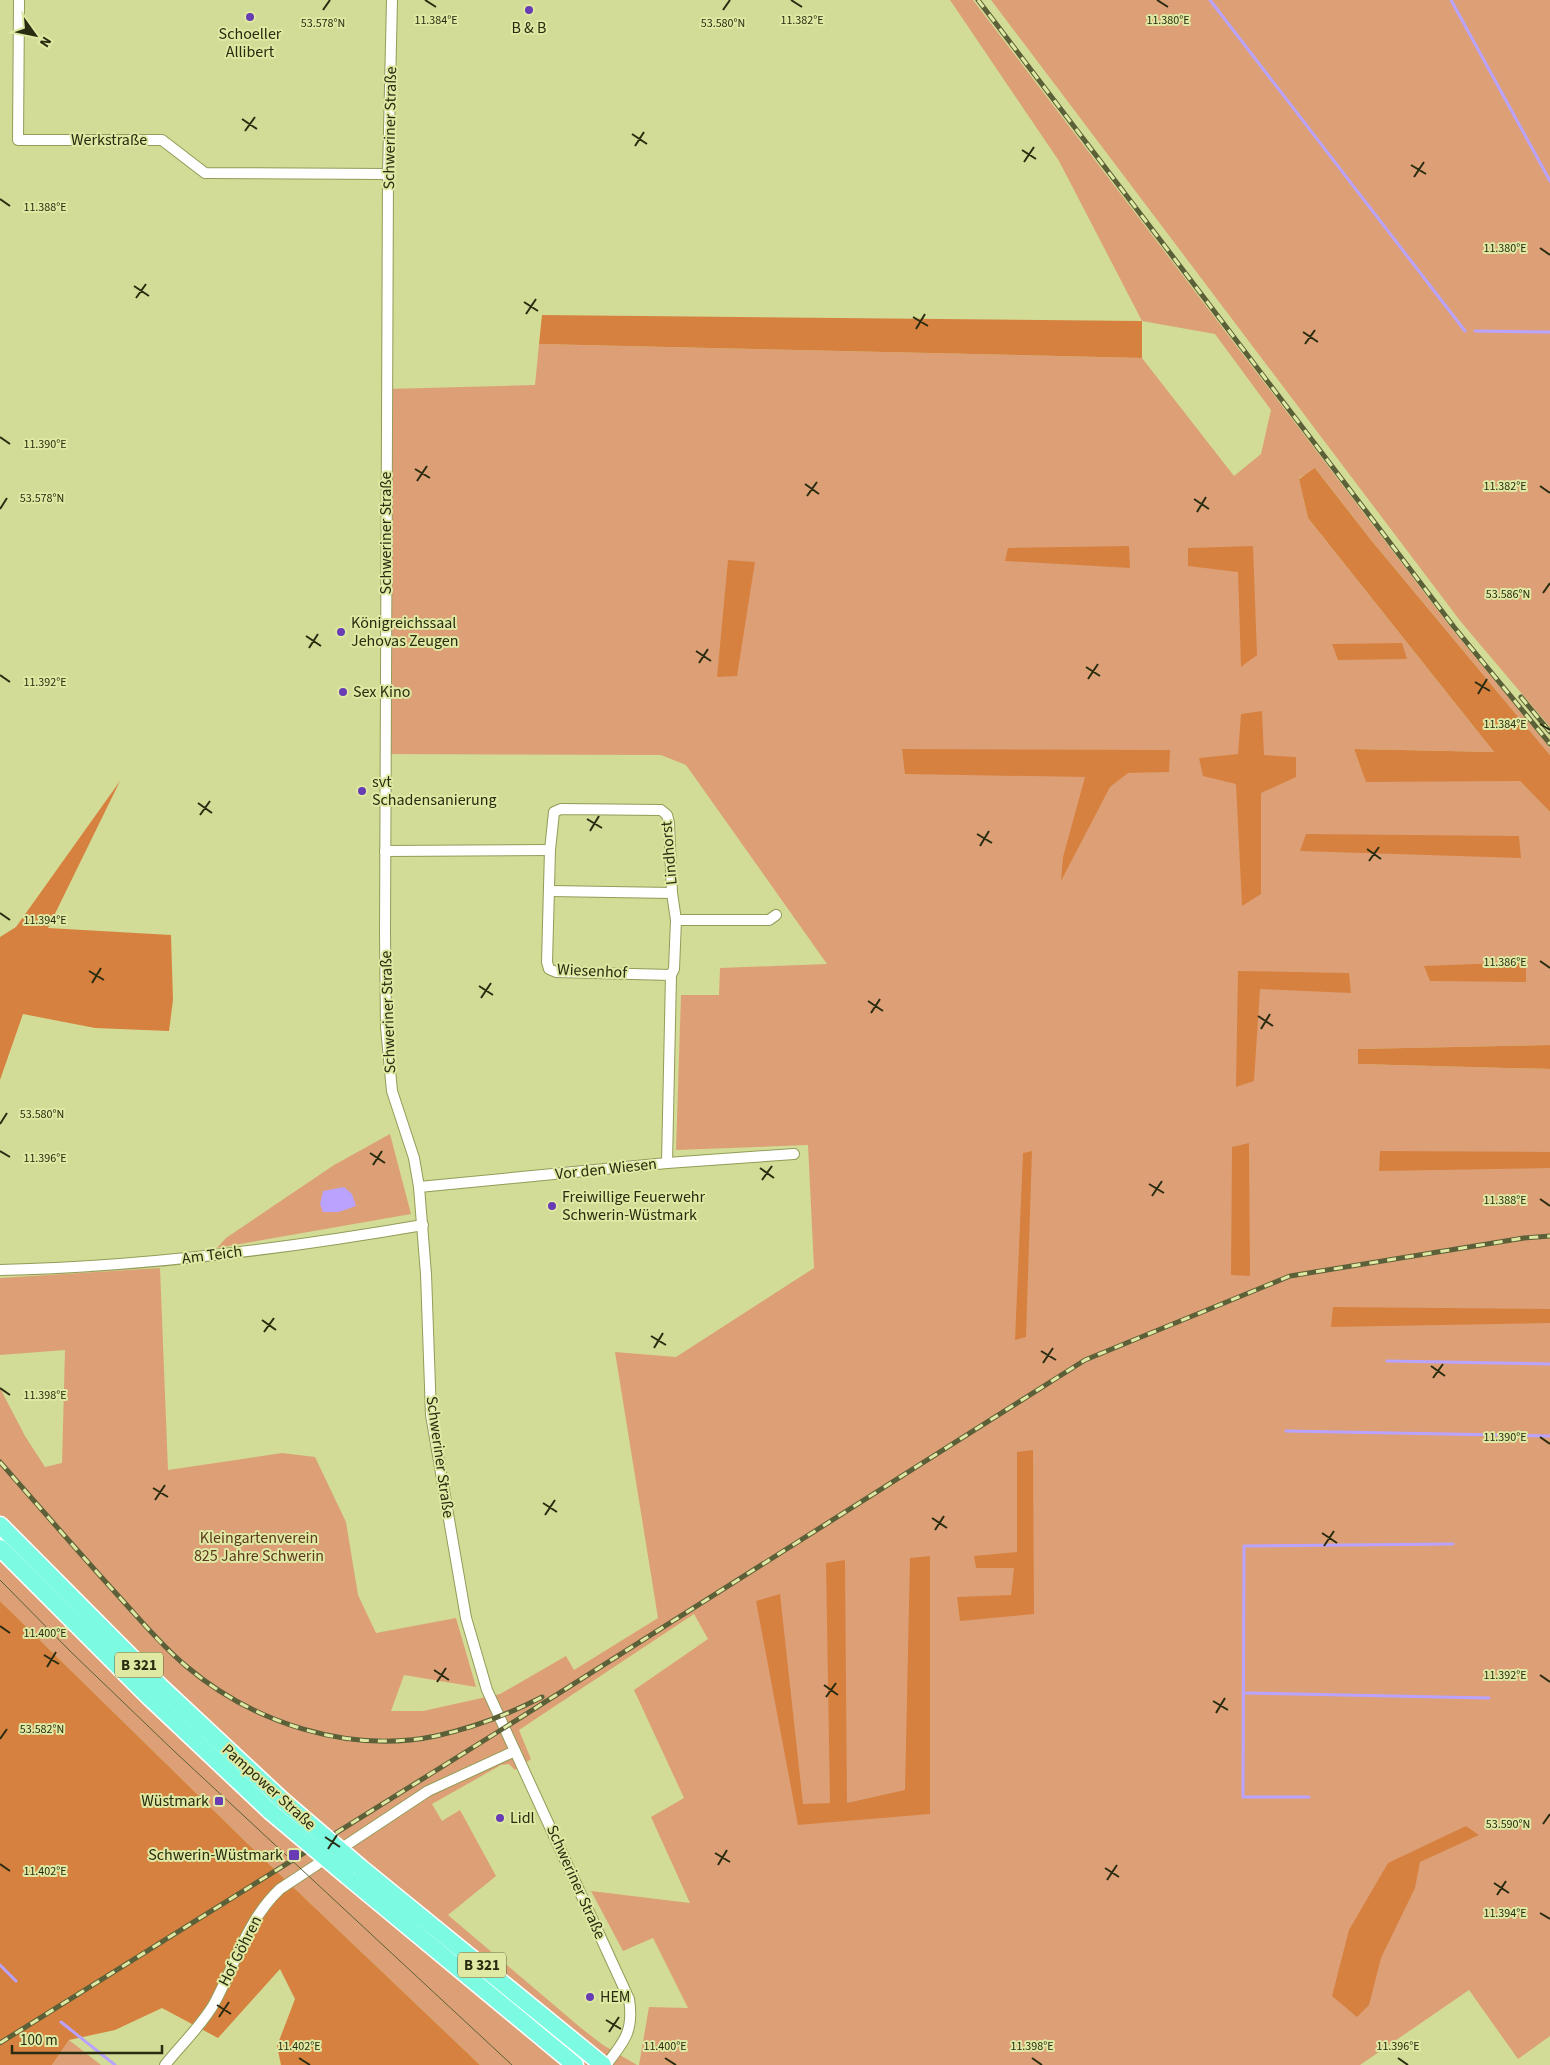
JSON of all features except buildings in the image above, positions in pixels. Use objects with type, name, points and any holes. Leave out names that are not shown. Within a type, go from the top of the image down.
[{"type":"main road","name":"Pampower Straße","points":[[0,1525],[277,1806]]},
{"type":"main road","name":"Pampower Straße","points":[[0,1548],[149,1697],[354,1872],[575,2065]]},
{"type":"main road","name":"Pampower Straße","points":[[354,1872],[605,2065]]},
{"type":"street","name":"Werkstraße","points":[[20,0],[18,140],[162,140],[205,173],[388,174]]},
{"type":"street","name":"Schweriner Straße","points":[[392,0],[388,174],[385,852],[386,1027],[392,1090],[414,1158],[419,1187],[423,1225],[431,1415],[466,1618],[486,1690],[629,1998],[632,2017],[629,2034],[605,2065]]},
{"type":"street","name":"Lindhorst","points":[[550,850],[552,818],[554,812],[561,809],[661,810],[667,815],[669,822],[672,893],[676,920],[674,969],[671,975]]},
{"type":"street","points":[[385,852],[550,850]]},
{"type":"street","name":"Wiesenhof","points":[[550,850],[547,962],[549,969],[556,972],[671,975]]},
{"type":"street","name":"Lindhorst","points":[[550,891],[672,893]]},
{"type":"street","points":[[676,920],[769,920],[776,915]]},
{"type":"street","points":[[667,1163],[671,975]]},
{"type":"street","name":"Vor den Wiesen","points":[[419,1187],[667,1163],[794,1154]]},
{"type":"street","name":"Am Teich","points":[[0,1270],[56,1269],[180,1259],[329,1241],[423,1225]]},
{"type":"street","name":"Hof Göhren","points":[[164,2065],[215,2004],[247,1933],[262,1909],[280,1889],[428,1791],[515,1751]]},
{"type":"green space","name":"Kleingartenverein 825 Jahre Schwerin","points":[[950,0],[973,0],[1452,629],[1550,748],[1550,755],[1371,540],[1316,469],[1299,478],[1308,518],[1494,752],[1354,749],[1366,781],[1520,781],[1550,812],[1550,1045],[1358,1049],[1358,1064],[1550,1069],[1550,2036],[1518,2059],[1469,1990],[1360,2065],[639,2065],[649,2007],[688,2008],[653,1938],[623,1951],[591,1891],[690,1903],[651,1817],[684,1798],[634,1690],[708,1639],[694,1614],[519,1730],[531,1759],[515,1770],[509,1764],[501,1765],[432,1804],[442,1821],[460,1810],[496,1876],[448,1915],[581,2028],[603,2045],[637,2065],[480,2065],[247,1843],[0,1601],[0,1388],[25,1436],[45,1467],[62,1463],[65,1350],[0,1355],[0,1278],[160,1268],[168,1470],[282,1453],[315,1457],[346,1522],[358,1595],[376,1633],[456,1618],[476,1687],[404,1675],[391,1711],[423,1711],[500,1694],[566,1656],[574,1670],[658,1618],[615,1352],[676,1357],[814,1268],[808,1145],[676,1150],[681,995],[719,995],[720,968],[827,964],[686,765],[661,755],[385,754],[387,389],[535,385],[539,344],[1142,358],[1234,476],[1261,454],[1271,410],[1215,334],[1142,321],[1059,161]]},
{"type":"green space","points":[[991,0],[1550,0],[1550,727],[1461,622]]},
{"type":"green space","points":[[390,1134],[411,1214],[217,1248],[226,1238],[334,1165]]},
{"type":"green space","points":[[69,2040],[101,2065],[52,2065]]},
{"type":"shaded area","points":[[542,315],[1142,321],[1142,358],[539,344]]},
{"type":"shaded area","points":[[1315,468],[1371,540],[1550,755],[1550,812],[1520,781],[1366,782],[1354,749],[1494,752],[1308,518],[1299,479]]},
{"type":"shaded area","points":[[1129,546],[1130,568],[1005,561],[1008,548]]},
{"type":"shaded area","points":[[1253,546],[1257,655],[1241,667],[1238,572],[1188,566],[1188,548]]},
{"type":"shaded area","points":[[728,560],[755,562],[737,676],[717,677]]},
{"type":"shaded area","points":[[1402,643],[1407,659],[1338,660],[1332,644]]},
{"type":"shaded area","points":[[1262,711],[1264,755],[1296,757],[1296,777],[1261,793],[1261,894],[1242,906],[1236,784],[1203,776],[1199,758],[1238,754],[1241,714]]},
{"type":"shaded area","points":[[902,749],[1170,750],[1169,772],[1128,773],[1110,787],[1061,881],[1063,857],[1085,777],[905,774]]},
{"type":"shaded area","points":[[120,781],[48,928],[171,935],[173,1000],[169,1031],[95,1028],[23,1014],[0,1080],[0,937],[16,927]]},
{"type":"shaded area","points":[[1306,834],[1519,836],[1521,858],[1300,851]]},
{"type":"shaded area","points":[[1526,962],[1526,982],[1430,981],[1424,966]]},
{"type":"shaded area","points":[[1238,971],[1349,973],[1351,993],[1260,989],[1254,1081],[1236,1087]]},
{"type":"shaded area","points":[[1550,1045],[1550,1069],[1358,1064],[1358,1049]]},
{"type":"shaded area","points":[[1249,1143],[1250,1276],[1231,1275],[1232,1147]]},
{"type":"shaded area","points":[[1032,1151],[1026,1337],[1015,1340],[1023,1153]]},
{"type":"shaded area","points":[[1380,1151],[1550,1152],[1550,1168],[1379,1171]]},
{"type":"shaded area","points":[[344,1187],[352,1194],[356,1206],[339,1212],[323,1212],[320,1204],[323,1191]]},
{"type":"shaded area","points":[[1333,1307],[1550,1309],[1550,1323],[1331,1327]]},
{"type":"shaded area","points":[[1033,1450],[1034,1614],[960,1621],[957,1597],[1011,1595],[1014,1568],[976,1568],[974,1556],[1017,1552],[1017,1452]]},
{"type":"shaded area","points":[[930,1556],[930,1814],[798,1825],[756,1601],[780,1594],[803,1804],[830,1803],[826,1563],[845,1560],[847,1803],[905,1790],[910,1558]]},
{"type":"shaded area","points":[[0,1601],[247,1843],[480,2065],[281,2065],[277,2046],[295,1999],[280,1969],[218,2038],[162,2008],[115,2030],[69,2040],[52,2065],[0,2065]]},
{"type":"shaded area","points":[[1466,1826],[1479,1835],[1420,1862],[1415,1888],[1381,1958],[1369,2005],[1357,2017],[1332,1996],[1349,1930],[1388,1863]]},
{"type":"waterway","points":[[1210,0],[1465,331]]},
{"type":"waterway","points":[[1451,0],[1550,181]]},
{"type":"waterway","points":[[1475,331],[1550,332]]},
{"type":"waterway","points":[[1387,1361],[1550,1364]]},
{"type":"waterway","points":[[1286,1431],[1550,1436]]},
{"type":"waterway","points":[[1309,1797],[1243,1797],[1244,1546],[1453,1544]]},
{"type":"waterway","points":[[1243,1693],[1489,1698]]},
{"type":"waterway","points":[[0,1965],[16,1981]]},
{"type":"waterway","points":[[61,2022],[115,2065]]},
{"type":"tram line","points":[[0,1580],[72,1653],[174,1751],[512,2065]]},
{"type":"railway","points":[[978,0],[1454,627],[1550,744]]},
{"type":"railway","points":[[1521,697],[1550,732]]},
{"type":"railway","points":[[0,2043],[504,1728],[1085,1360],[1290,1276],[1524,1238],[1550,1236]]},
{"type":"railway","points":[[0,1462],[169,1651],[212,1686],[241,1704],[272,1718],[336,1737],[370,1741],[403,1740],[436,1736],[477,1725],[542,1697]]},
{"type":"place","name":"B & B","points":[[529,10]]},
{"type":"place","name":"Schoeller Allibert","points":[[250,17]]},
{"type":"place","name":"Königreichssaal Jehovas Zeugen","points":[[341,632]]},
{"type":"place","name":"Sex Kino","points":[[343,692]]},
{"type":"place","name":"svt Schadensanierung","points":[[362,791]]},
{"type":"place","name":"Freiwillige Feuerwehr Schwerin-Wüstmark","points":[[552,1206]]},
{"type":"place","name":"Wüstmark","points":[[219,1801]]},
{"type":"place","name":"Lidl","points":[[500,1818]]},
{"type":"place","name":"Schwerin-Wüstmark","points":[[294,1855]]},
{"type":"place","name":"HEM","points":[[590,1997]]}]
